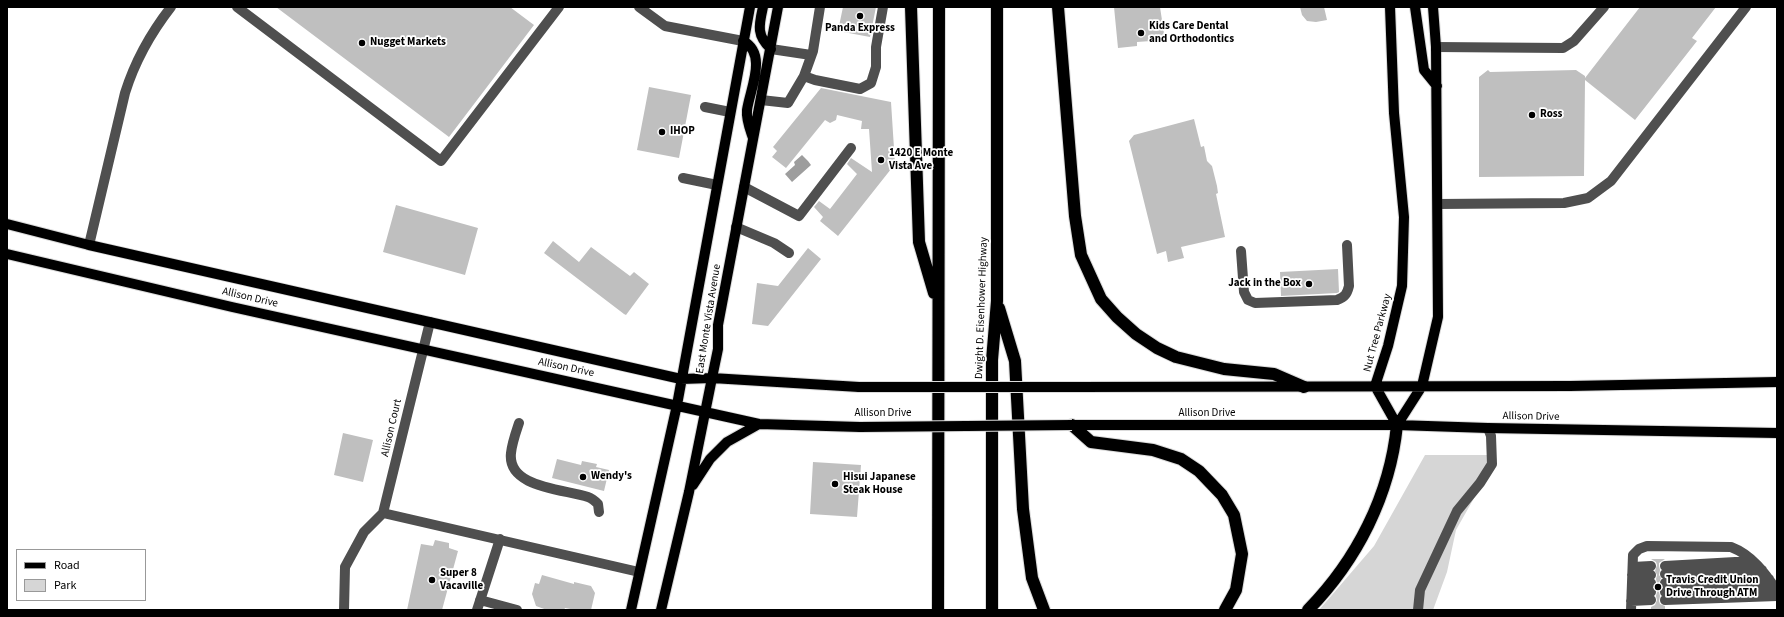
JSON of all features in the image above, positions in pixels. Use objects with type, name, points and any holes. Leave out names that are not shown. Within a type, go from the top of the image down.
[{"type":"highway","points":[[911,7],[919,242],[938,306]]},
{"type":"highway","points":[[938,610],[939,7]]},
{"type":"highway","name":"Dwight D. Eisenhower Highway","points":[[992,610],[992,360],[996,301],[997,7]]},
{"type":"highway","points":[[1058,7],[1075,216],[1081,255],[1101,298],[1117,317],[1136,334],[1157,348],[1176,357],[1224,369],[1274,374],[1304,387]]},
{"type":"highway","points":[[996,301],[1015,361],[1023,509],[1032,578],[1044,610]]},
{"type":"highway","points":[[1072,425],[1091,442],[1153,450],[1181,460],[1199,471],[1222,495],[1234,515],[1242,554],[1236,590],[1225,610]]},
{"type":"highway","points":[[1308,610],[1321,597],[1351,557],[1371,522],[1382,493],[1393,455],[1397,425]]},
{"type":"main road","name":"East Monte Vista Avenue","points":[[631,610],[677,405],[750,7]]},
{"type":"main road","points":[[763,7],[760,32],[761,38],[771,48]]},
{"type":"main road","name":"East Monte Vista Avenue","points":[[661,610],[706,412],[718,349],[718,325],[778,7]]},
{"type":"main road","name":"Nut Tree Parkway","points":[[1390,7],[1394,113],[1404,218],[1402,286],[1388,346],[1375,386],[1397,425]]},
{"type":"main road","points":[[1415,7],[1424,70],[1437,86]]},
{"type":"main road","points":[[1397,425],[1422,386],[1438,316],[1437,86],[1436,47],[1432,7]]},
{"type":"main road","points":[[743,41],[750,45],[756,56],[756,66],[747,112],[748,123],[753,140]]},
{"type":"main road","name":"Allison Drive","points":[[7,224],[89,245],[681,379],[712,378],[858,386],[1078,387],[1570,386],[1777,382]]},
{"type":"main road","name":"Allison Drive","points":[[7,254],[759,424],[860,427],[1072,425],[1397,425],[1488,428],[1777,432]]},
{"type":"main road","points":[[689,492],[710,459],[727,442],[759,424]]},
{"type":"street","points":[[89,245],[125,93],[133,69],[143,47],[171,7]]},
{"type":"street","points":[[237,7],[442,161],[559,7]]},
{"type":"street","points":[[639,7],[665,26],[743,41]]},
{"type":"street","points":[[761,100],[788,103],[804,76],[811,55],[820,7]]},
{"type":"street","points":[[804,76],[815,80],[860,89],[871,82],[876,67],[876,47],[883,7]]},
{"type":"street","points":[[1436,47],[1563,48],[1574,41],[1604,7]]},
{"type":"street","points":[[1438,204],[1564,203],[1588,198],[1611,181],[1746,7]]},
{"type":"street","points":[[771,48],[811,55]]},
{"type":"street","points":[[705,107],[730,112]]},
{"type":"street","points":[[744,187],[799,216],[851,148]]},
{"type":"street","points":[[683,178],[717,185]]},
{"type":"street","points":[[736,227],[774,243],[789,253]]},
{"type":"street","points":[[1241,251],[1244,292],[1248,300],[1255,303],[1337,300],[1344,298],[1349,286],[1347,245]]},
{"type":"street","name":"Allison Court","points":[[344,610],[345,567],[364,532],[383,512],[430,322]]},
{"type":"street","points":[[519,423],[511,453],[516,472],[524,479],[533,483],[590,497],[598,504],[599,512]]},
{"type":"street","points":[[1418,610],[1420,590],[1457,511],[1480,483],[1492,464],[1491,436],[1488,428]]},
{"type":"street","points":[[383,512],[640,572]]},
{"type":"street","points":[[500,539],[479,605],[517,610]]},
{"type":"street","points":[[1632,588],[1634,555],[1639,549],[1647,546],[1731,547],[1741,551],[1753,561],[1762,570],[1774,588]]},
{"type":"street","points":[[1665,583],[1753,561]]},
{"type":"street","points":[[1665,583],[1762,570]]},
{"type":"street","points":[[1632,588],[1651,583]]},
{"type":"street","points":[[1632,588],[1651,583]]},
{"type":"street","points":[[1632,588],[1651,583]]},
{"type":"street","points":[[1665,583],[1774,588]]},
{"type":"street","points":[[1665,583],[1774,588]]},
{"type":"green space","points":[[1425,455],[1495,455],[1486,477],[1456,530],[1447,572],[1433,610],[1319,610],[1374,546]]},
{"type":"shaded area","points":[[802,155],[811,165],[792,182],[785,174],[795,165],[794,162]]},
{"type":"building","points":[[276,7],[510,7],[534,25],[449,137]]},
{"type":"building","points":[[843,7],[876,7],[870,37],[838,31]]},
{"type":"building","name":"Kids Care Dental and Orthodontics","points":[[1114,7],[1160,7],[1165,40],[1137,42],[1137,46],[1118,48]]},
{"type":"building","points":[[1300,7],[1324,7],[1327,20],[1316,22],[1307,21],[1302,15]]},
{"type":"building","points":[[1640,7],[1716,7],[1692,38],[1697,41],[1635,120],[1585,80],[1584,176],[1479,177],[1479,77],[1488,70],[1490,72],[1576,70],[1585,76],[1585,78]]},
{"type":"building","name":"IHOP","points":[[649,87],[691,95],[679,158],[637,150]]},
{"type":"building","name":"1420 E Monte Vista Ave","points":[[821,88],[891,102],[895,164],[838,236],[820,221],[823,217],[814,207],[819,201],[830,209],[857,174],[847,164],[851,158],[872,172],[869,129],[861,129],[862,121],[837,115],[836,120],[830,123],[825,120],[786,168],[772,157],[777,151],[773,147]]},
{"type":"building","points":[[1194,119],[1201,147],[1204,146],[1207,161],[1212,166],[1217,186],[1218,193],[1216,194],[1225,237],[1181,247],[1184,258],[1168,262],[1166,251],[1157,254],[1129,141],[1134,135]]},
{"type":"building","points":[[396,205],[478,228],[465,275],[383,252]]},
{"type":"building","points":[[553,241],[579,262],[591,247],[630,276],[634,272],[649,284],[626,315],[544,253]]},
{"type":"building","points":[[808,248],[821,259],[768,326],[752,324],[757,283],[778,286]]},
{"type":"building","name":"Jack in the Box","points":[[1338,269],[1339,292],[1337,293],[1281,296],[1280,272]]},
{"type":"building","points":[[343,433],[373,440],[363,482],[334,475]]},
{"type":"building","points":[[557,459],[581,465],[582,461],[597,464],[596,467],[609,470],[604,491],[552,478]]},
{"type":"building","name":"Hisui Japanese Steak House","points":[[813,462],[861,465],[857,517],[810,514]]},
{"type":"building","name":"Super 8 Vacaville","points":[[435,540],[449,543],[449,548],[458,551],[442,610],[407,610],[421,544],[433,546]]},
{"type":"building","points":[[1651,559],[1665,559],[1659,563],[1659,575],[1661,578],[1659,583],[1661,588],[1659,592],[1659,601],[1660,604],[1665,606],[1665,609],[1651,609],[1657,600],[1657,592],[1655,588],[1657,583],[1657,575],[1655,571],[1657,565],[1656,562]]},
{"type":"building","points":[[542,575],[574,584],[574,582],[591,586],[595,593],[591,610],[565,608],[564,610],[547,610],[536,606],[532,594],[535,583],[539,584]]},
{"type":"place","name":"Panda Express","points":[[860,16]]},
{"type":"place","name":"Kids Care Dental and Orthodontics","points":[[1141,33]]},
{"type":"place","name":"Nugget Markets","points":[[362,43]]},
{"type":"place","name":"Ross","points":[[1532,115]]},
{"type":"place","name":"IHOP","points":[[662,132]]},
{"type":"place","name":"1420 E Monte Vista Ave","points":[[881,160]]},
{"type":"place","name":"Jack in the Box","points":[[1309,284]]},
{"type":"place","name":"Wendy's","points":[[583,477]]},
{"type":"place","name":"Hisui Japanese Steak House","points":[[835,484]]},
{"type":"place","name":"Super 8 Vacaville","points":[[432,580]]},
{"type":"place","name":"Travis Credit Union Drive Through ATM","points":[[1658,587]]}]
